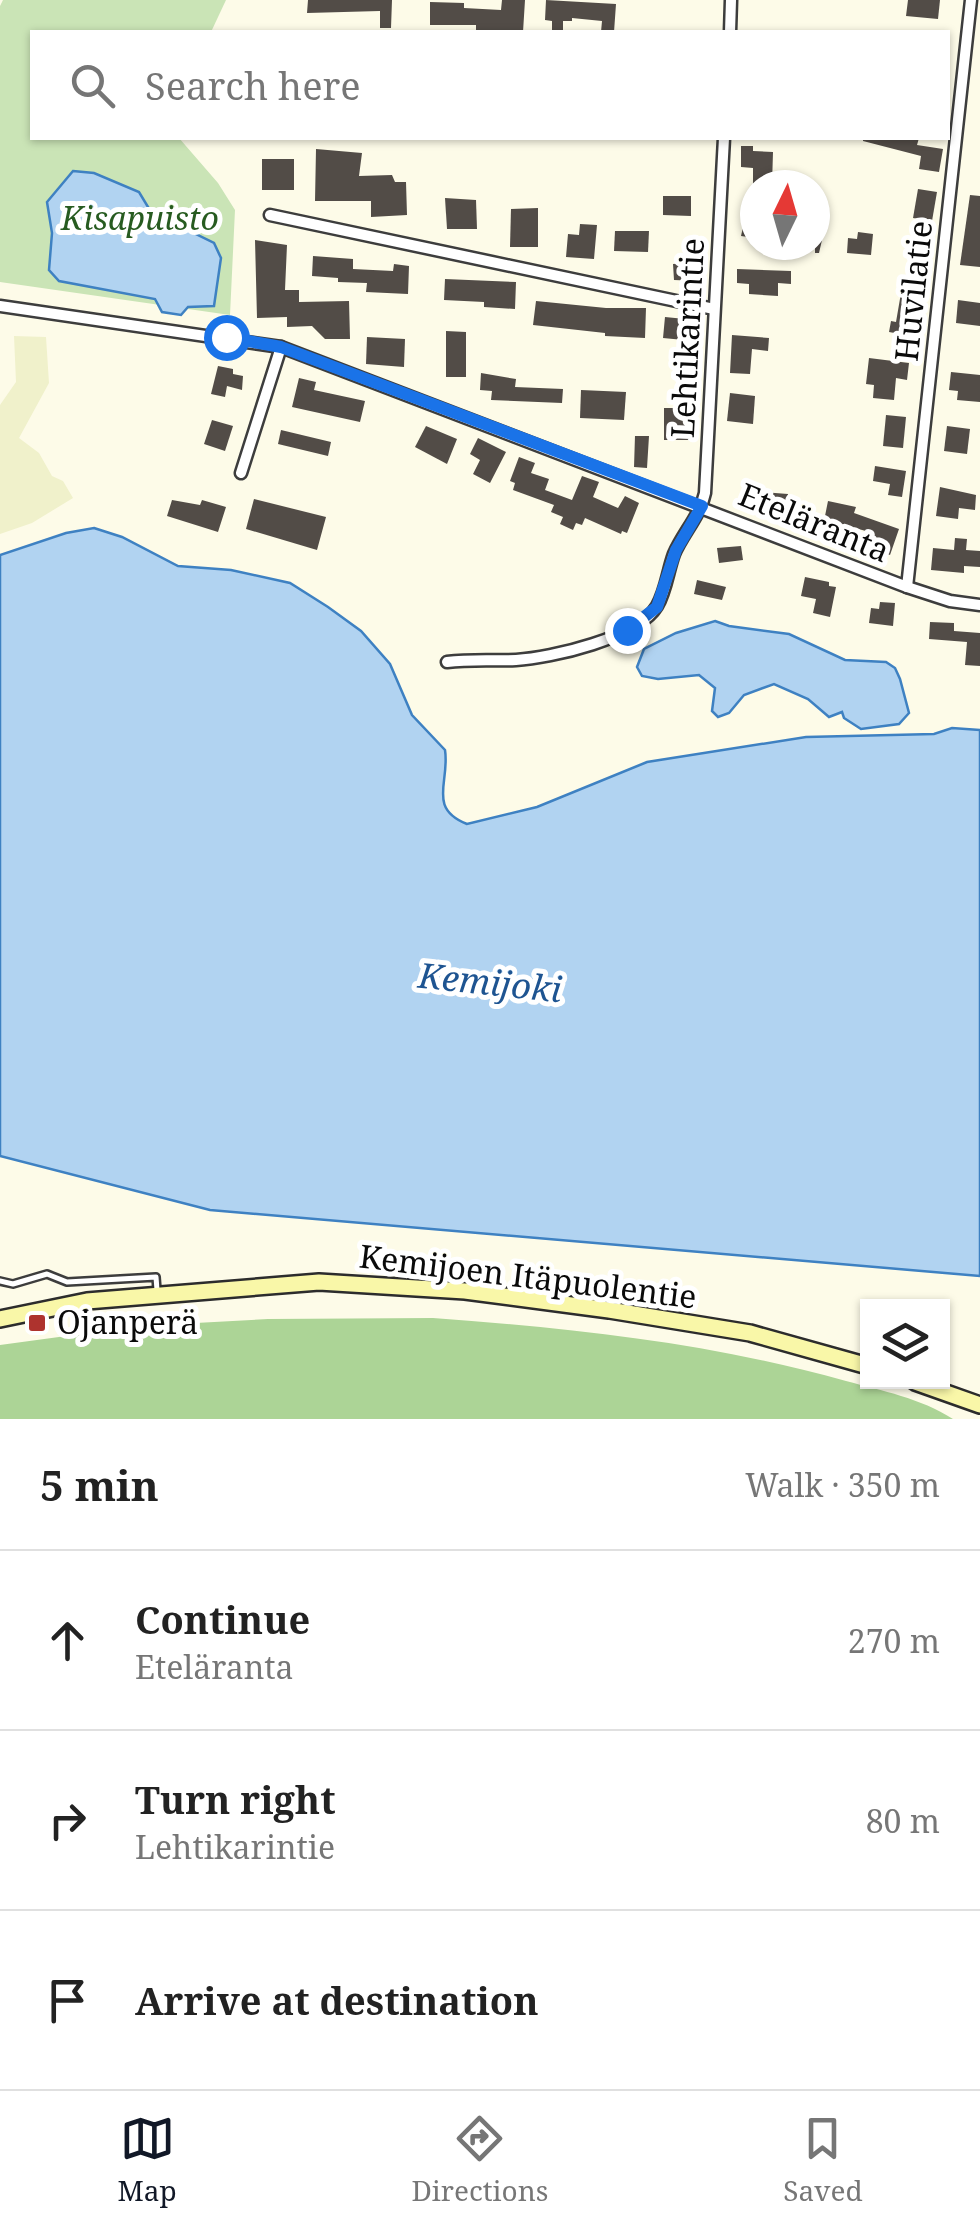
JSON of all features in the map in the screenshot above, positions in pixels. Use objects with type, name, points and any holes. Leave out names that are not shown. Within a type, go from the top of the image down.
[{"type":"main road","name":"Kemijoen Itäpuolentie","points":[[0,1320],[87,1301],[319,1282],[465,1291],[750,1332],[860,1364]]},
{"type":"main road","points":[[935,1389],[980,1404]]},
{"type":"street","points":[[730,30],[731,0]]},
{"type":"street","name":"Huvilatie","points":[[907,587],[971,0]]},
{"type":"street","points":[[965,57],[980,62]]},
{"type":"street","name":"Lehtikarintie","points":[[447,662],[474,658],[518,660],[591,645],[640,622],[657,607],[676,550],[702,506],[724,140]]},
{"type":"street","points":[[270,215],[714,309]]},
{"type":"street","name":"Eteläranta","points":[[0,306],[281,347],[907,587],[950,601],[980,605]]},
{"type":"street","points":[[241,473],[281,347]]},
{"type":"lane","points":[[0,1281],[13,1284],[46,1274],[67,1282],[156,1277],[157,1295]]},
{"type":"green space","name":"Kisapuisto","points":[[3,0],[226,0],[212,30],[30,30],[30,140],[181,140],[218,183],[235,210],[230,315],[0,282]]},
{"type":"green space","points":[[14,336],[46,337],[49,383],[19,438],[39,453],[52,476],[63,481],[73,498],[32,523],[0,534],[0,405],[16,382]]},
{"type":"green space","points":[[433,1318],[590,1332],[693,1347],[901,1396],[953,1419],[0,1419],[0,1345],[140,1326],[268,1319]]},
{"type":"water","points":[[73,171],[94,173],[139,192],[151,212],[214,243],[221,258],[214,306],[188,307],[181,315],[162,312],[155,299],[59,281],[49,270],[52,233],[47,202]]},
{"type":"water","name":"Kemijoki","points":[[94,528],[122,537],[178,566],[231,570],[290,583],[361,631],[390,664],[412,715],[445,750],[444,802],[455,818],[467,824],[537,807],[647,762],[806,737],[934,734],[952,728],[980,730],[980,1276],[210,1210],[0,1156],[0,555]]},
{"type":"water","points":[[715,621],[789,634],[845,660],[886,662],[895,668],[900,679],[909,713],[899,724],[861,729],[844,718],[842,712],[829,717],[808,699],[774,684],[744,695],[729,713],[718,717],[712,711],[715,688],[699,675],[658,679],[642,676],[637,667],[644,649],[676,633]]},
{"type":"building","points":[[308,0],[392,0],[391,28],[380,28],[380,11],[307,13]]},
{"type":"building","points":[[502,0],[525,0],[523,30],[430,25],[430,2],[501,10]]},
{"type":"building","points":[[546,0],[616,4],[614,30],[601,30],[602,21],[572,18],[563,21],[563,30],[552,30],[552,21],[545,20]]},
{"type":"building","points":[[908,0],[940,0],[938,19],[906,16]]},
{"type":"building","points":[[918,140],[917,145],[943,149],[939,172],[919,169],[921,156],[863,141]]},
{"type":"building","points":[[741,146],[773,152],[772,170],[741,167]]},
{"type":"building","points":[[316,149],[362,153],[359,176],[392,175],[395,182],[406,182],[407,215],[371,217],[371,201],[315,201]]},
{"type":"building","points":[[262,159],[294,159],[294,190],[262,190]]},
{"type":"building","points":[[918,189],[937,192],[932,221],[913,218]]},
{"type":"building","points":[[970,195],[980,196],[980,267],[960,265]]},
{"type":"building","points":[[663,196],[691,196],[691,216],[663,215]]},
{"type":"building","points":[[445,198],[476,200],[477,229],[447,229]]},
{"type":"building","points":[[538,208],[538,247],[510,247],[511,209]]},
{"type":"building","points":[[580,224],[597,225],[594,259],[566,257],[568,234],[579,235]]},
{"type":"building","points":[[615,231],[649,231],[648,252],[614,251]]},
{"type":"building","points":[[858,232],[873,234],[871,255],[847,253],[848,238],[857,239]]},
{"type":"building","points":[[255,240],[287,245],[285,290],[299,290],[299,302],[349,301],[350,339],[325,339],[312,326],[287,327],[287,317],[257,318]]},
{"type":"building","points":[[685,252],[698,252],[699,281],[674,280],[673,264],[686,263]]},
{"type":"building","points":[[313,256],[353,259],[353,269],[393,271],[394,264],[409,266],[408,294],[366,292],[367,283],[312,276]]},
{"type":"building","points":[[737,269],[791,271],[791,284],[778,283],[778,296],[749,294],[749,284],[737,283]]},
{"type":"building","points":[[445,279],[516,282],[515,309],[484,307],[484,302],[444,300]]},
{"type":"building","points":[[901,293],[918,296],[911,336],[889,332],[891,321],[896,322]]},
{"type":"building","points":[[958,300],[980,303],[980,326],[956,323]]},
{"type":"building","points":[[536,301],[646,308],[645,338],[533,325]]},
{"type":"building","points":[[665,317],[695,320],[694,341],[663,338]]},
{"type":"building","points":[[446,331],[466,332],[466,377],[446,377]]},
{"type":"building","points":[[732,335],[769,338],[768,351],[752,349],[750,374],[730,373]]},
{"type":"building","points":[[367,337],[405,339],[404,367],[366,364]]},
{"type":"building","points":[[869,358],[909,363],[907,380],[896,378],[894,400],[873,398],[874,385],[866,384]]},
{"type":"building","points":[[218,366],[243,376],[242,390],[227,386],[225,397],[211,394]]},
{"type":"building","points":[[951,372],[980,375],[980,402],[957,400],[958,391],[949,390]]},
{"type":"building","points":[[481,373],[516,379],[515,387],[563,389],[562,403],[491,400],[492,391],[480,390]]},
{"type":"building","points":[[299,378],[316,382],[314,390],[365,401],[360,422],[292,407]]},
{"type":"building","points":[[581,390],[626,392],[624,420],[580,418]]},
{"type":"building","points":[[730,393],[755,396],[753,424],[727,421]]},
{"type":"building","points":[[664,408],[693,408],[693,440],[664,440]]},
{"type":"building","points":[[886,415],[906,417],[903,448],[883,446]]},
{"type":"building","points":[[212,420],[233,426],[225,451],[204,444]]},
{"type":"building","points":[[426,426],[457,439],[447,464],[415,447]]},
{"type":"building","points":[[947,426],[970,429],[967,454],[944,451]]},
{"type":"building","points":[[281,430],[331,442],[328,456],[278,444]]},
{"type":"building","points":[[635,436],[649,436],[647,468],[634,467]]},
{"type":"building","points":[[478,438],[506,452],[490,483],[473,474],[480,460],[470,454]]},
{"type":"building","points":[[519,457],[535,463],[531,473],[549,479],[545,490],[572,500],[582,476],[599,482],[593,497],[618,508],[625,496],[639,503],[627,533],[585,518],[573,530],[560,524],[563,517],[551,512],[554,505],[513,490],[515,483],[510,481]]},
{"type":"building","points":[[875,466],[906,471],[902,497],[888,495],[890,484],[873,481]]},
{"type":"building","points":[[940,487],[976,495],[975,510],[959,508],[958,519],[936,516]]},
{"type":"building","points":[[761,492],[788,494],[786,513],[760,511]]},
{"type":"building","points":[[254,499],[326,517],[317,550],[246,529]]},
{"type":"building","points":[[172,500],[200,505],[202,500],[226,507],[218,532],[167,516]]},
{"type":"building","points":[[828,501],[856,507],[854,513],[899,529],[890,555],[868,547],[873,533],[844,525],[843,530],[823,526]]},
{"type":"building","points":[[955,538],[967,539],[966,550],[980,551],[980,567],[964,566],[964,573],[931,570],[933,548],[954,550]]},
{"type":"building","points":[[741,546],[743,560],[719,563],[717,548]]},
{"type":"building","points":[[805,577],[836,587],[830,617],[813,613],[816,599],[801,596]]},
{"type":"building","points":[[697,580],[726,587],[722,600],[694,594]]},
{"type":"building","points":[[880,602],[895,603],[893,626],[869,623],[871,608],[879,609]]},
{"type":"building","points":[[930,622],[954,623],[954,631],[980,633],[980,666],[965,665],[967,642],[929,639]]},
{"type":"place","name":"Ojanperä","points":[[37,1323]]},
{"type":"route","points":[[226,337],[281,347],[702,506],[676,550],[657,607],[627,630]]}]
